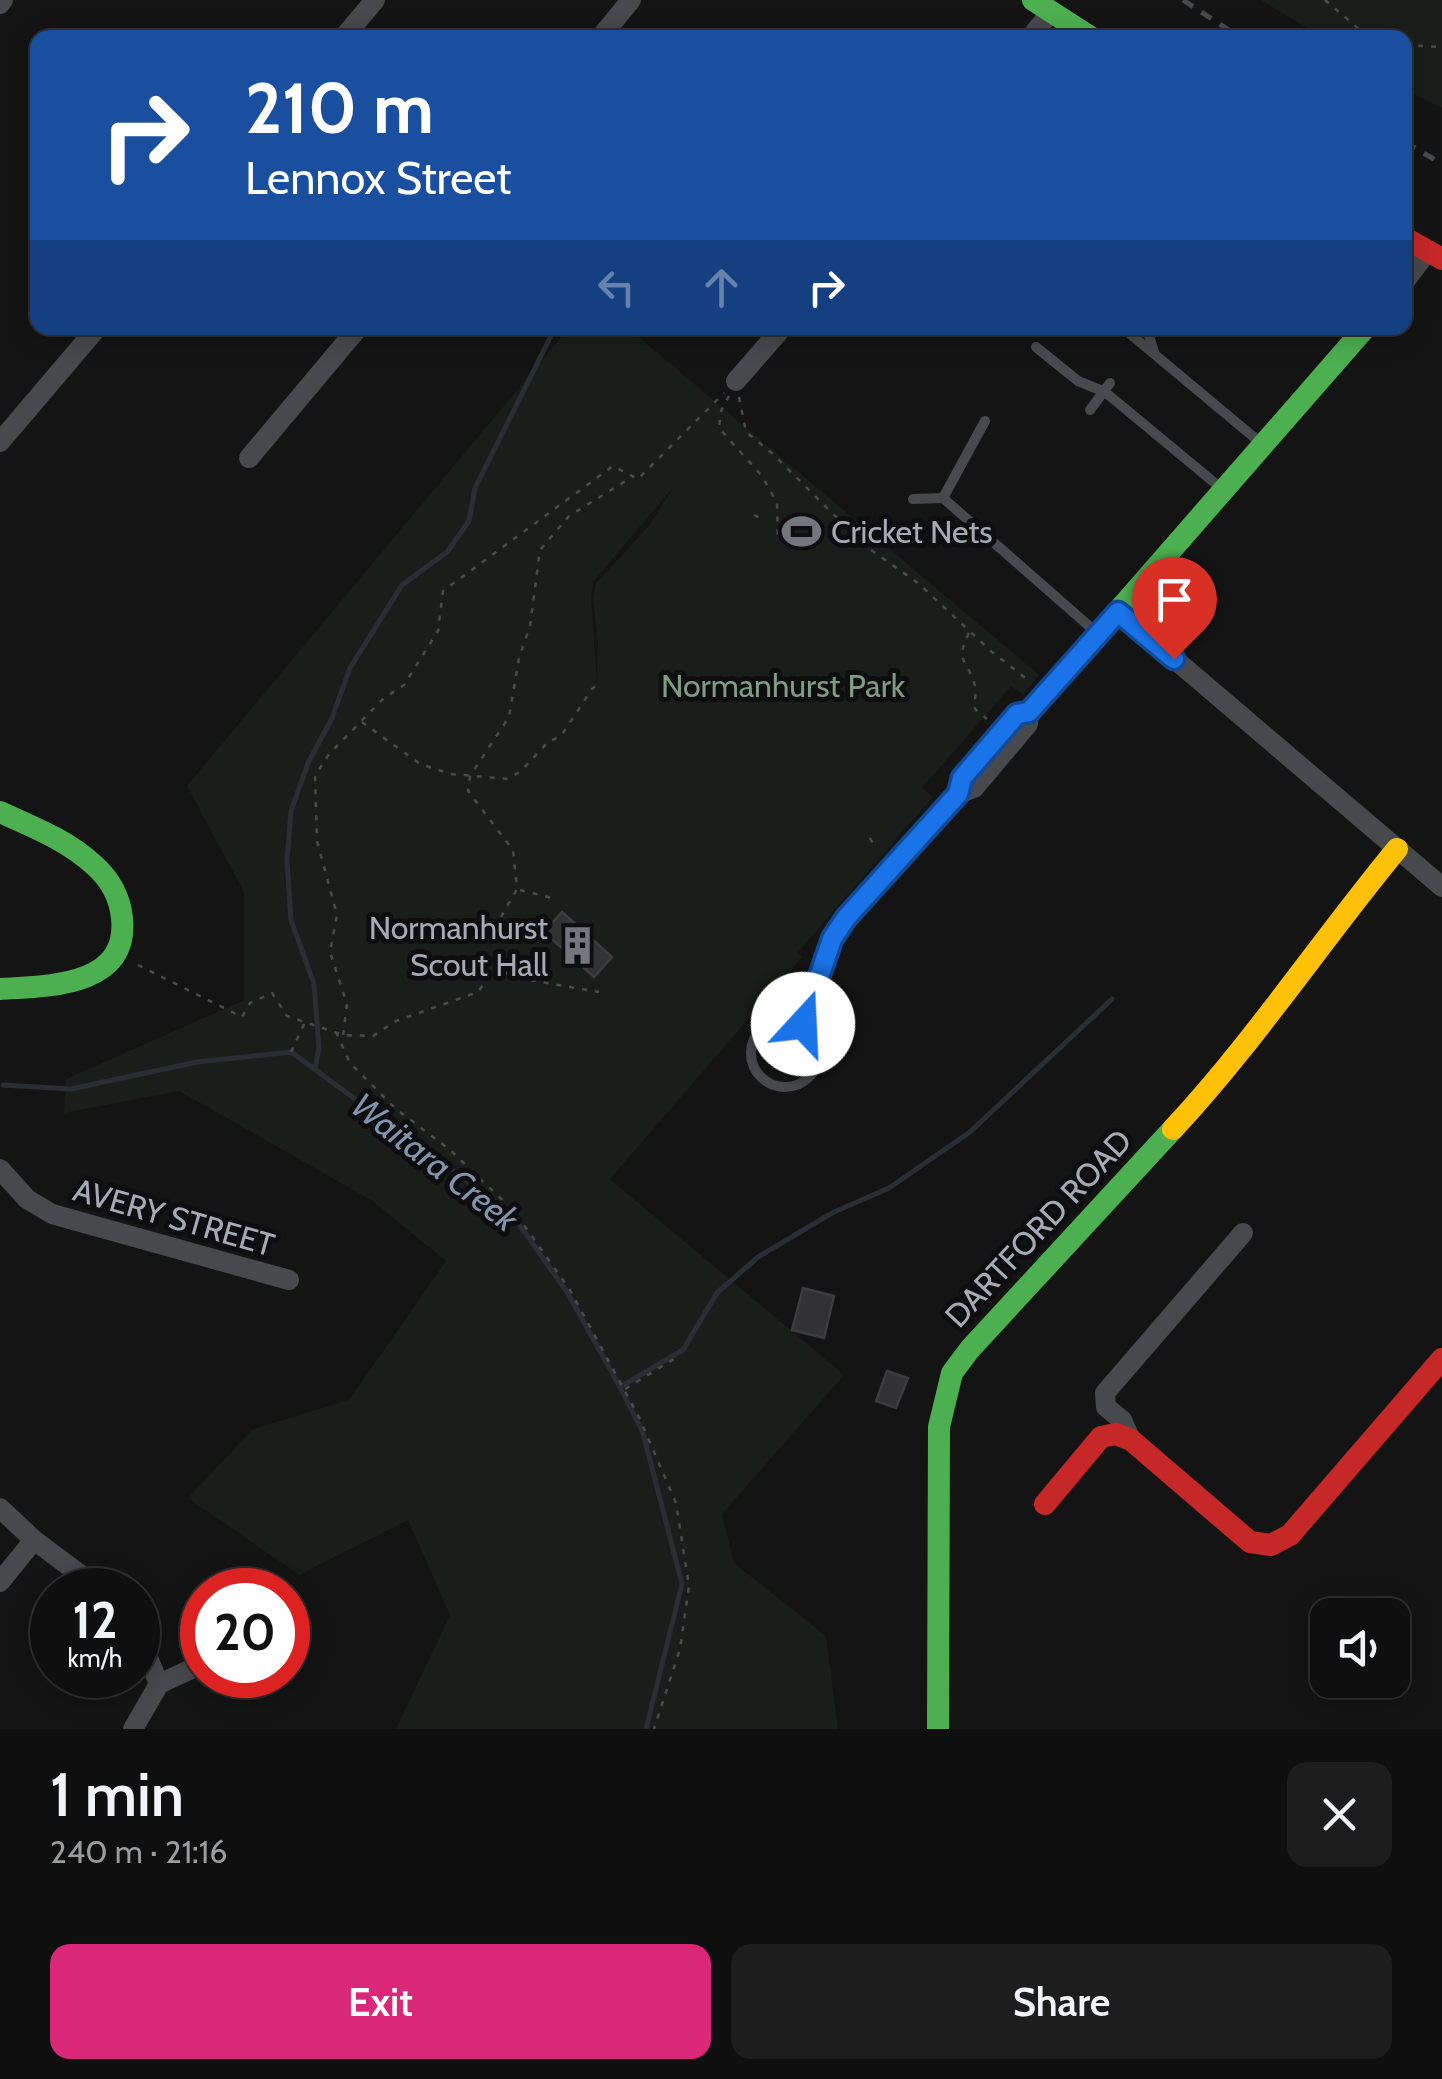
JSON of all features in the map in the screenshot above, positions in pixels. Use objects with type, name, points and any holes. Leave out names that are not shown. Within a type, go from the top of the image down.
[{"type":"street","points":[[350,30],[375,0]]},
{"type":"street","points":[[607,30],[631,0]]},
{"type":"street","points":[[1033,30],[1042,6],[1080,30]]},
{"type":"street","points":[[1412,242],[1435,255],[1412,274]]},
{"type":"street","points":[[0,442],[91,335]]},
{"type":"street","points":[[249,458],[352,335]]},
{"type":"street","points":[[736,381],[776,335]]},
{"type":"street","points":[[958,794],[962,778],[1017,714],[1029,712],[1046,694],[1359,335]]},
{"type":"street","points":[[1118,612],[1442,887]]},
{"type":"street","points":[[806,1015],[832,939],[846,918],[958,794],[974,788],[1028,724],[1029,712]]},
{"type":"street","points":[[0,812],[88,859],[116,889],[124,934],[116,958],[88,978],[0,989]]},
{"type":"street","name":"DARTFORD ROAD","points":[[938,1729],[939,1426],[952,1373],[1202,1098],[1396,849]]},
{"type":"street","name":"AVERY STREET","points":[[0,1169],[7,1194],[52,1214],[289,1280]]},
{"type":"street","points":[[1131,1440],[1122,1420],[1106,1406],[1105,1393],[1244,1233]]},
{"type":"street","points":[[1045,1504],[1101,1438],[1116,1434],[1131,1440],[1250,1542],[1266,1548],[1278,1545],[1290,1536],[1442,1358]]},
{"type":"street","points":[[0,1508],[72,1568]]},
{"type":"street","points":[[0,1582],[34,1540]]},
{"type":"street","points":[[133,1729],[151,1698]]},
{"type":"lane","points":[[1131,335],[1262,445]]},
{"type":"lane","points":[[1149,335],[1154,354]]},
{"type":"lane","points":[[1036,347],[1078,381],[1107,388],[1223,490]]},
{"type":"lane","points":[[1090,410],[1107,388]]},
{"type":"lane","points":[[943,498],[984,421]]},
{"type":"lane","points":[[913,499],[943,498],[1098,634]]},
{"type":"lane","points":[[806,1015],[818,1045],[815,1071],[794,1086],[768,1083],[752,1062],[756,1036],[777,1020],[806,1015]]},
{"type":"path","points":[[1325,0],[1360,30]]},
{"type":"path","points":[[1412,45],[1442,47]]},
{"type":"path","points":[[343,1035],[347,1004],[330,952],[337,914],[317,841],[314,776],[361,721],[404,685],[438,631],[443,591],[613,466],[638,479],[736,381]]},
{"type":"path","points":[[736,381],[721,410],[719,428],[762,476],[776,504],[778,542]]},
{"type":"path","points":[[736,381],[746,432],[864,546],[918,583],[1046,694]]},
{"type":"path","points":[[130,961],[242,1017],[250,1004],[272,994],[287,1016],[343,1035],[373,1036],[396,1021],[478,992],[495,968],[498,922],[517,889],[513,850],[468,791],[470,776],[509,717],[519,658],[530,626],[540,550],[569,516],[634,476]]},
{"type":"path","points":[[754,515],[764,520]]},
{"type":"path","points":[[970,631],[961,661],[974,682],[974,710],[1005,730]]},
{"type":"path","points":[[361,721],[420,764],[470,776],[508,779],[548,742],[562,736],[599,683]]},
{"type":"path","points":[[870,838],[875,848]]},
{"type":"path","points":[[517,889],[552,898]]},
{"type":"path","points":[[495,968],[518,978],[600,992]]},
{"type":"path","points":[[291,1052],[305,1022]]},
{"type":"path","points":[[336,1032],[350,1063],[514,1212],[570,1290],[625,1390],[676,1503],[689,1586],[680,1649],[654,1729]]},
{"type":"path","points":[[625,1390],[680,1356]]},
{"type":"green space","points":[[1261,0],[1442,0],[1442,108],[1412,93],[1412,30],[1310,30]]},
{"type":"green space","name":"Normanhurst Park","points":[[563,335],[636,335],[1039,675],[1023,695],[1011,686],[922,788],[933,797],[797,953],[802,957],[610,1179],[844,1375],[722,1514],[734,1563],[826,1636],[838,1729],[396,1729],[450,1615],[408,1520],[310,1569],[289,1568],[188,1498],[253,1429],[349,1400],[446,1261],[371,1200],[179,1091],[64,1113],[66,1079],[244,1000],[244,892],[187,786]],"holes":[[[675,485],[648,527],[596,583],[593,598],[597,683],[591,596],[593,582]]]},
{"type":"building","name":"Normanhurst Scout Hall","points":[[562,912],[612,957],[594,977],[544,932]]},
{"type":"building","points":[[803,1288],[834,1296],[824,1338],[792,1330]]},
{"type":"building","points":[[887,1371],[908,1378],[896,1408],[876,1401]]},
{"type":"waterway","points":[[315,1068],[319,1048],[314,984],[291,920],[287,861],[291,811],[350,668],[402,585],[447,552],[469,521],[475,488],[552,335]]},
{"type":"waterway","points":[[620,1387],[683,1350],[717,1293],[758,1257],[832,1213],[889,1188],[970,1132],[1112,999]]},
{"type":"waterway","name":"Waitara Creek","points":[[3,1085],[71,1089],[197,1062],[291,1052],[511,1213],[567,1292],[643,1433],[682,1584],[646,1729]]},
{"type":"railway","points":[[1183,0],[1229,30]]},
{"type":"railway","points":[[1412,146],[1442,164]]},
{"type":"traffic: fast","points":[[1033,0],[1080,30]]},
{"type":"traffic: fast","points":[[809,1007],[833,939],[846,919],[958,794],[962,778],[1017,715],[1036,705],[1359,335]]},
{"type":"traffic: fast","points":[[0,812],[84,856],[113,889],[122,918],[121,941],[113,958],[99,970],[62,983],[0,989]]},
{"type":"traffic: fast","points":[[938,1729],[939,1427],[952,1373],[1173,1129]]},
{"type":"traffic: slow","points":[[1173,1129],[1397,849]]},
{"type":"traffic: jam","points":[[1412,242],[1442,259]]},
{"type":"traffic: jam","points":[[1045,1504],[1101,1437],[1116,1434],[1131,1440],[1250,1542],[1271,1545],[1290,1535],[1442,1359]]},
{"type":"place","name":"Cricket Nets","points":[[801,531]]},
{"type":"place","name":"Normanhurst Scout Hall","points":[[578,945]]},
{"type":"route","points":[[803,1024],[832,939],[846,918],[958,794],[962,778],[1017,714],[1029,712],[1118,612],[1174,659]]}]
